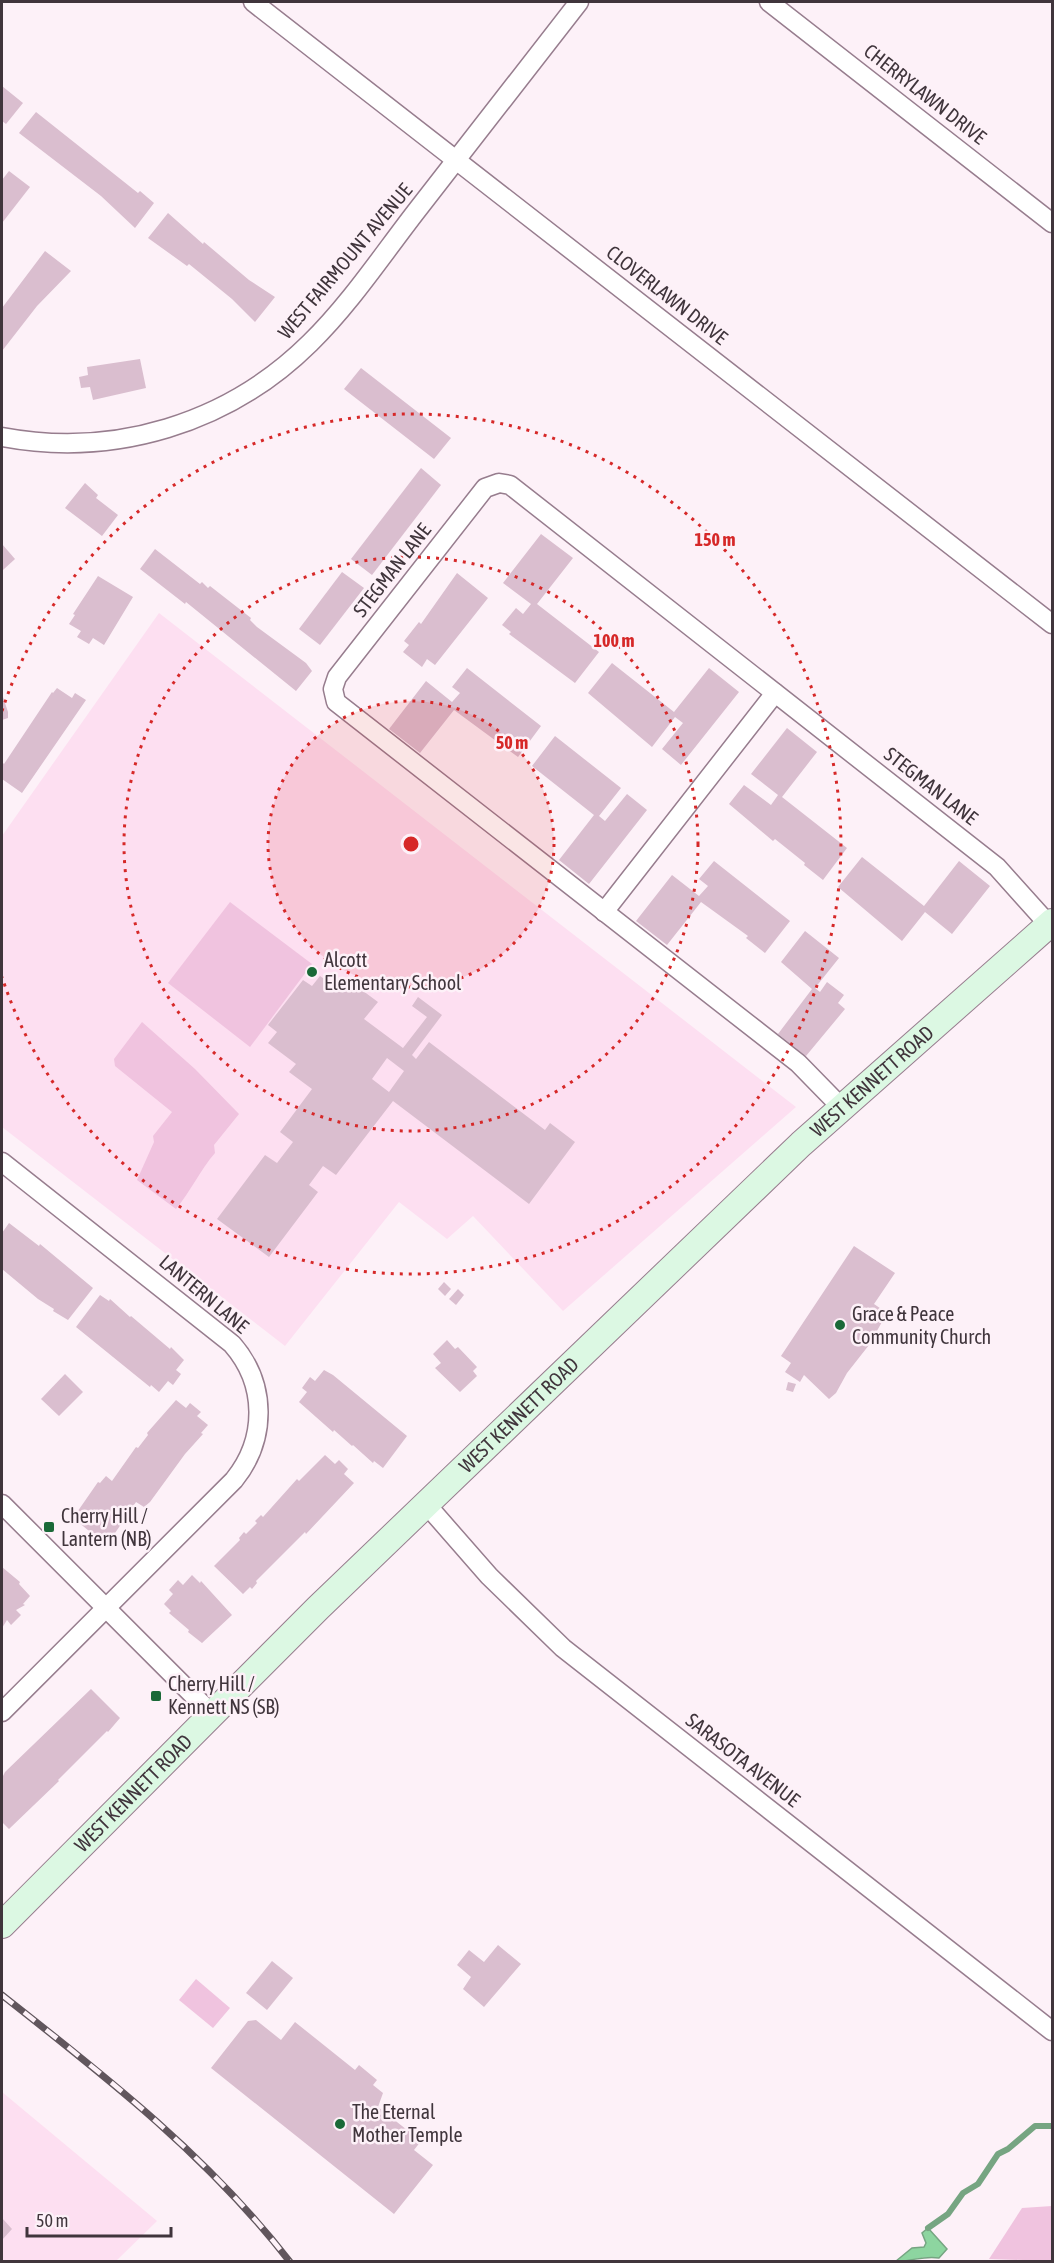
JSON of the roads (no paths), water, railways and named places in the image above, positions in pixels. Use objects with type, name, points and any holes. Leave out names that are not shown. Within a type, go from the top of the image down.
[{"type":"street","name":"CLOVERLAWN DRIVE","points":[[253,2],[1053,624]]},
{"type":"street","name":"WEST FAIRMOUNT AVENUE","points":[[2,437],[59,443],[113,441],[180,425],[240,397],[292,360],[324,328],[579,2]]},
{"type":"street","name":"CHERRYLAWN DRIVE","points":[[769,2],[1053,223]]},
{"type":"street","name":"STEGMAN LANE","points":[[841,1107],[798,1063],[339,705],[333,693],[334,685],[352,658],[485,488],[503,483],[510,485],[997,867],[1051,924]]},
{"type":"street","points":[[604,912],[775,693]]},
{"type":"street","name":"WEST KENNETT ROAD","points":[[2,1925],[426,1504],[841,1107],[1051,924]]},
{"type":"street","name":"LANTERN LANE","points":[[2,1162],[226,1338],[243,1359],[256,1388],[258,1426],[253,1448],[242,1470],[2,1712]]},
{"type":"street","points":[[2,1504],[212,1714]]},
{"type":"street","name":"SARASOTA AVENUE","points":[[426,1504],[511,1599],[571,1655],[1053,2031]]},
{"type":"waterway","points":[[928,2228],[948,2214],[963,2193],[978,2184],[998,2154],[1008,2149],[1035,2126],[1052,2126]]},
{"type":"railway","points":[[2,1995],[117,2087],[190,2153],[259,2224],[290,2262]]},
{"type":"place","name":"Alcott Elementary School","points":[[312,972]]},
{"type":"place","name":"Grace & Peace Community Church","points":[[840,1325]]},
{"type":"place","name":"Cherry Hill / Lantern (NB)","points":[[49,1527]]},
{"type":"place","name":"Cherry Hill / Kennett NS (SB)","points":[[156,1696]]},
{"type":"place","name":"The Eternal Mother Temple","points":[[340,2124]]}]
